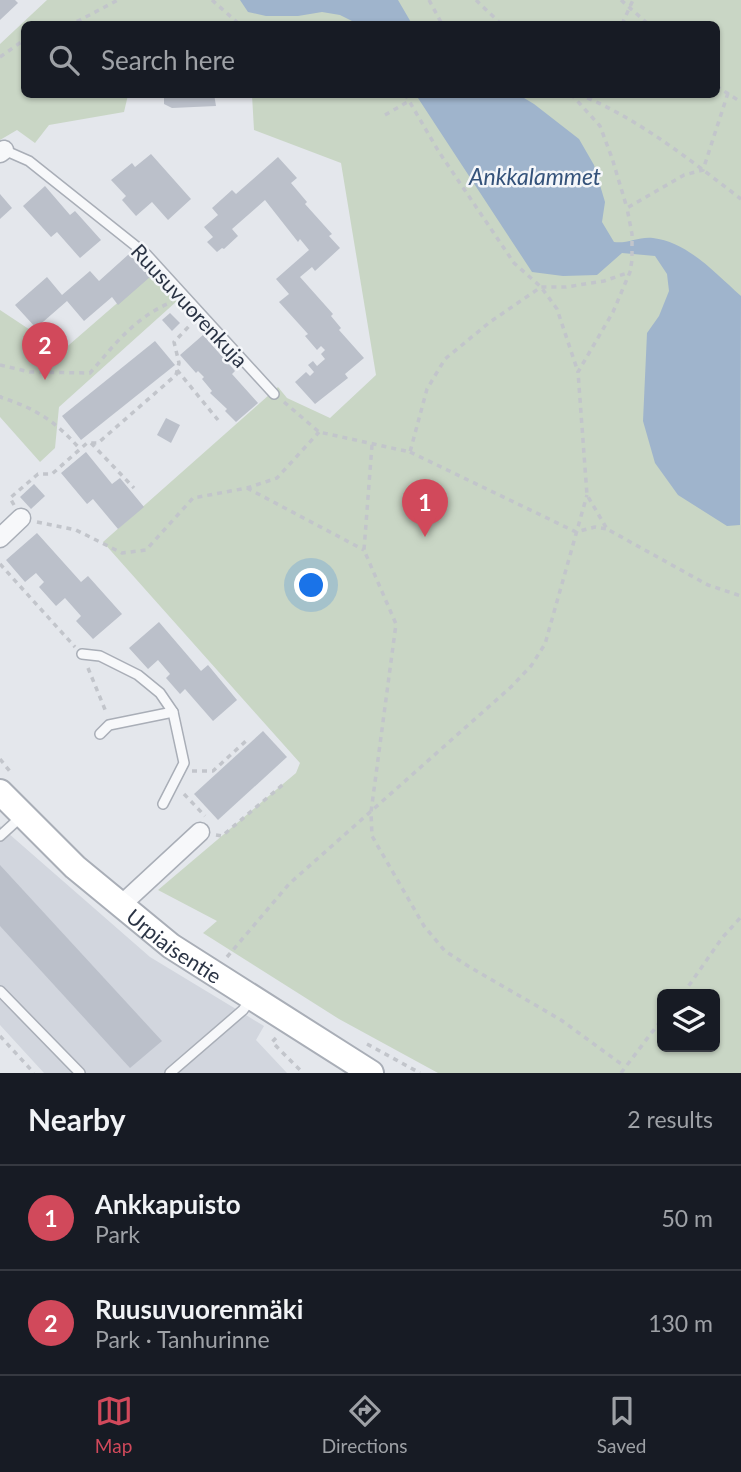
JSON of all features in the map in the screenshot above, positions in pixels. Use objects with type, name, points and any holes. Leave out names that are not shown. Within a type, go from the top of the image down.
[{"type":"main road","name":"Urpiaisentie","points":[[8,786],[23,815],[75,867],[120,906],[171,946],[371,1073]]},
{"type":"street","points":[[0,538],[21,518]]},
{"type":"street","points":[[120,906],[207,825]]},
{"type":"lane","name":"Ruusuvuorenkuja","points":[[2,152],[29,161],[147,255],[274,394]]},
{"type":"lane","points":[[82,654],[100,656],[138,676],[160,693],[173,712],[184,763],[163,804]]},
{"type":"lane","points":[[100,734],[109,725],[173,712]]},
{"type":"lane","points":[[0,836],[23,815]]},
{"type":"lane","points":[[0,990],[80,1073]]},
{"type":"lane","points":[[170,1073],[243,1010],[251,999]]},
{"type":"path","points":[[78,21],[118,0]]},
{"type":"path","points":[[212,0],[236,21]]},
{"type":"path","points":[[429,0],[440,21]]},
{"type":"path","points":[[477,0],[498,21]]},
{"type":"path","points":[[621,0],[645,21]]},
{"type":"path","points":[[622,21],[632,0]]},
{"type":"path","points":[[0,57],[21,42]]},
{"type":"path","points":[[720,88],[741,102]]},
{"type":"path","points":[[703,170],[728,93]]},
{"type":"path","points":[[217,950],[228,957],[289,884],[511,687],[531,666],[545,644],[587,495],[578,372],[557,309],[541,287],[514,263],[439,152],[407,98]]},
{"type":"path","points":[[575,98],[600,125],[627,208],[632,234],[630,272],[613,312],[578,372]]},
{"type":"path","points":[[587,98],[640,126],[741,199]]},
{"type":"path","points":[[385,115],[409,101]]},
{"type":"path","points":[[627,208],[684,174],[703,170]]},
{"type":"path","points":[[410,452],[427,389],[445,359],[490,321],[541,287],[566,287],[604,281],[630,272]]},
{"type":"path","points":[[0,365],[30,372],[90,373],[122,336],[151,311],[185,297]]},
{"type":"path","points":[[200,314],[174,342],[179,363],[176,375],[98,443],[91,443],[80,449],[52,474],[38,474],[10,498],[21,518],[76,530],[122,553],[146,550],[193,498],[247,488],[277,478],[319,432]]},
{"type":"path","points":[[177,370],[218,420]]},
{"type":"path","points":[[274,394],[319,432],[410,452],[576,532],[595,527],[607,529],[680,571],[708,585],[741,596]]},
{"type":"path","points":[[0,396],[26,406],[59,425],[80,449]]},
{"type":"path","points":[[91,443],[134,488]]},
{"type":"path","points":[[372,445],[364,550],[396,624],[371,812],[372,836],[424,926],[445,951],[561,1020],[624,1066]]},
{"type":"path","points":[[247,488],[364,550]]},
{"type":"path","points":[[587,495],[607,529]]},
{"type":"path","points":[[0,564],[82,654],[109,725]]},
{"type":"path","points":[[180,772],[213,771],[247,740]]},
{"type":"path","points":[[0,759],[8,786]]},
{"type":"path","points":[[223,835],[286,782]]},
{"type":"path","points":[[174,783],[207,825],[223,835]]},
{"type":"path","points":[[207,825],[223,835]]},
{"type":"path","points":[[686,989],[722,938],[741,918]]},
{"type":"path","points":[[621,1073],[657,1025]]},
{"type":"path","points":[[281,1030],[272,1042],[303,1073]]},
{"type":"path","points":[[0,1036],[34,1073]]},
{"type":"path","points":[[365,1042],[420,1073]]},
{"type":"shaded area","points":[[0,826],[150,957],[264,1026],[256,1040],[287,1073],[44,1073],[0,1025]]},
{"type":"green space","points":[[47,0],[741,0],[741,1073],[438,1073],[339,1019],[203,933],[217,921],[158,890],[296,773],[300,763],[103,542],[278,387],[287,398],[330,418],[376,375],[341,163],[254,130],[252,98],[720,98],[720,21],[25,21]]},
{"type":"green space","points":[[21,24],[21,98],[127,98],[124,112],[49,125],[35,143],[17,130],[0,140],[0,44]]},
{"type":"green space","points":[[153,272],[177,301],[59,407],[55,448],[40,462],[0,417],[0,310],[62,351]]},
{"type":"water","points":[[240,0],[398,0],[410,21],[352,21],[340,15],[322,12],[298,16],[266,16],[248,12]]},
{"type":"water","name":"Ankkalammet","points":[[418,98],[524,98],[534,104],[579,139],[594,165],[605,202],[602,222],[614,242],[648,238],[678,246],[701,260],[741,296],[740,525],[727,526],[678,495],[655,463],[643,421],[647,333],[659,316],[669,291],[667,274],[655,256],[622,253],[597,275],[563,276],[532,272]]},
{"type":"building","points":[[0,0],[15,0],[18,3],[0,20]]},
{"type":"building","points":[[164,98],[215,98],[216,106],[172,108],[164,104]]},
{"type":"building","points":[[151,154],[191,199],[168,220],[152,202],[136,216],[122,200],[126,196],[111,180],[132,163],[135,167]]},
{"type":"building","points":[[278,157],[297,178],[291,183],[307,202],[305,204],[332,234],[329,236],[340,248],[315,271],[312,267],[300,277],[333,314],[331,316],[341,328],[339,330],[364,358],[345,374],[348,378],[315,404],[295,382],[306,372],[310,376],[314,372],[308,365],[313,361],[317,366],[325,359],[321,354],[325,350],[321,346],[317,350],[305,336],[308,334],[279,302],[289,294],[276,279],[309,250],[300,239],[298,242],[265,200],[232,229],[238,236],[224,249],[217,252],[207,242],[213,237],[204,227],[218,215],[212,208],[232,190],[236,194]]},
{"type":"building","points":[[45,186],[70,215],[75,211],[101,240],[80,258],[57,232],[51,237],[23,206]]},
{"type":"building","points":[[0,194],[12,208],[0,219]]},
{"type":"building","points":[[129,254],[150,277],[118,305],[112,297],[84,321],[67,301],[36,328],[15,305],[47,277],[62,295],[90,271],[99,281]]},
{"type":"building","points":[[170,313],[180,323],[172,331],[162,320]]},
{"type":"building","points":[[203,335],[235,371],[232,374],[258,403],[236,422],[210,393],[212,391],[202,379],[204,377],[198,371],[196,373],[180,355]]},
{"type":"building","points":[[155,341],[175,365],[81,440],[62,416]]},
{"type":"building","points":[[166,418],[180,425],[171,443],[157,435]]},
{"type":"building","points":[[86,452],[112,484],[120,478],[144,507],[118,529],[93,499],[87,504],[61,473]]},
{"type":"building","points":[[34,484],[45,496],[31,509],[20,497]]},
{"type":"building","points":[[37,533],[81,582],[88,576],[122,614],[93,639],[76,621],[81,616],[65,598],[56,606],[39,587],[44,582],[36,573],[25,582],[6,560]]},
{"type":"building","points":[[159,622],[201,671],[208,665],[237,700],[213,721],[185,689],[180,694],[166,678],[170,674],[158,660],[148,669],[129,648]]},
{"type":"building","points":[[263,731],[287,757],[218,820],[194,794]]},
{"type":"building","points":[[0,865],[162,1041],[130,1068],[0,926]]},
{"type":"place","name":"Ruusuvuorenmäki","points":[[45,380]]},
{"type":"place","name":"Ankkapuisto","points":[[425,537]]}]
